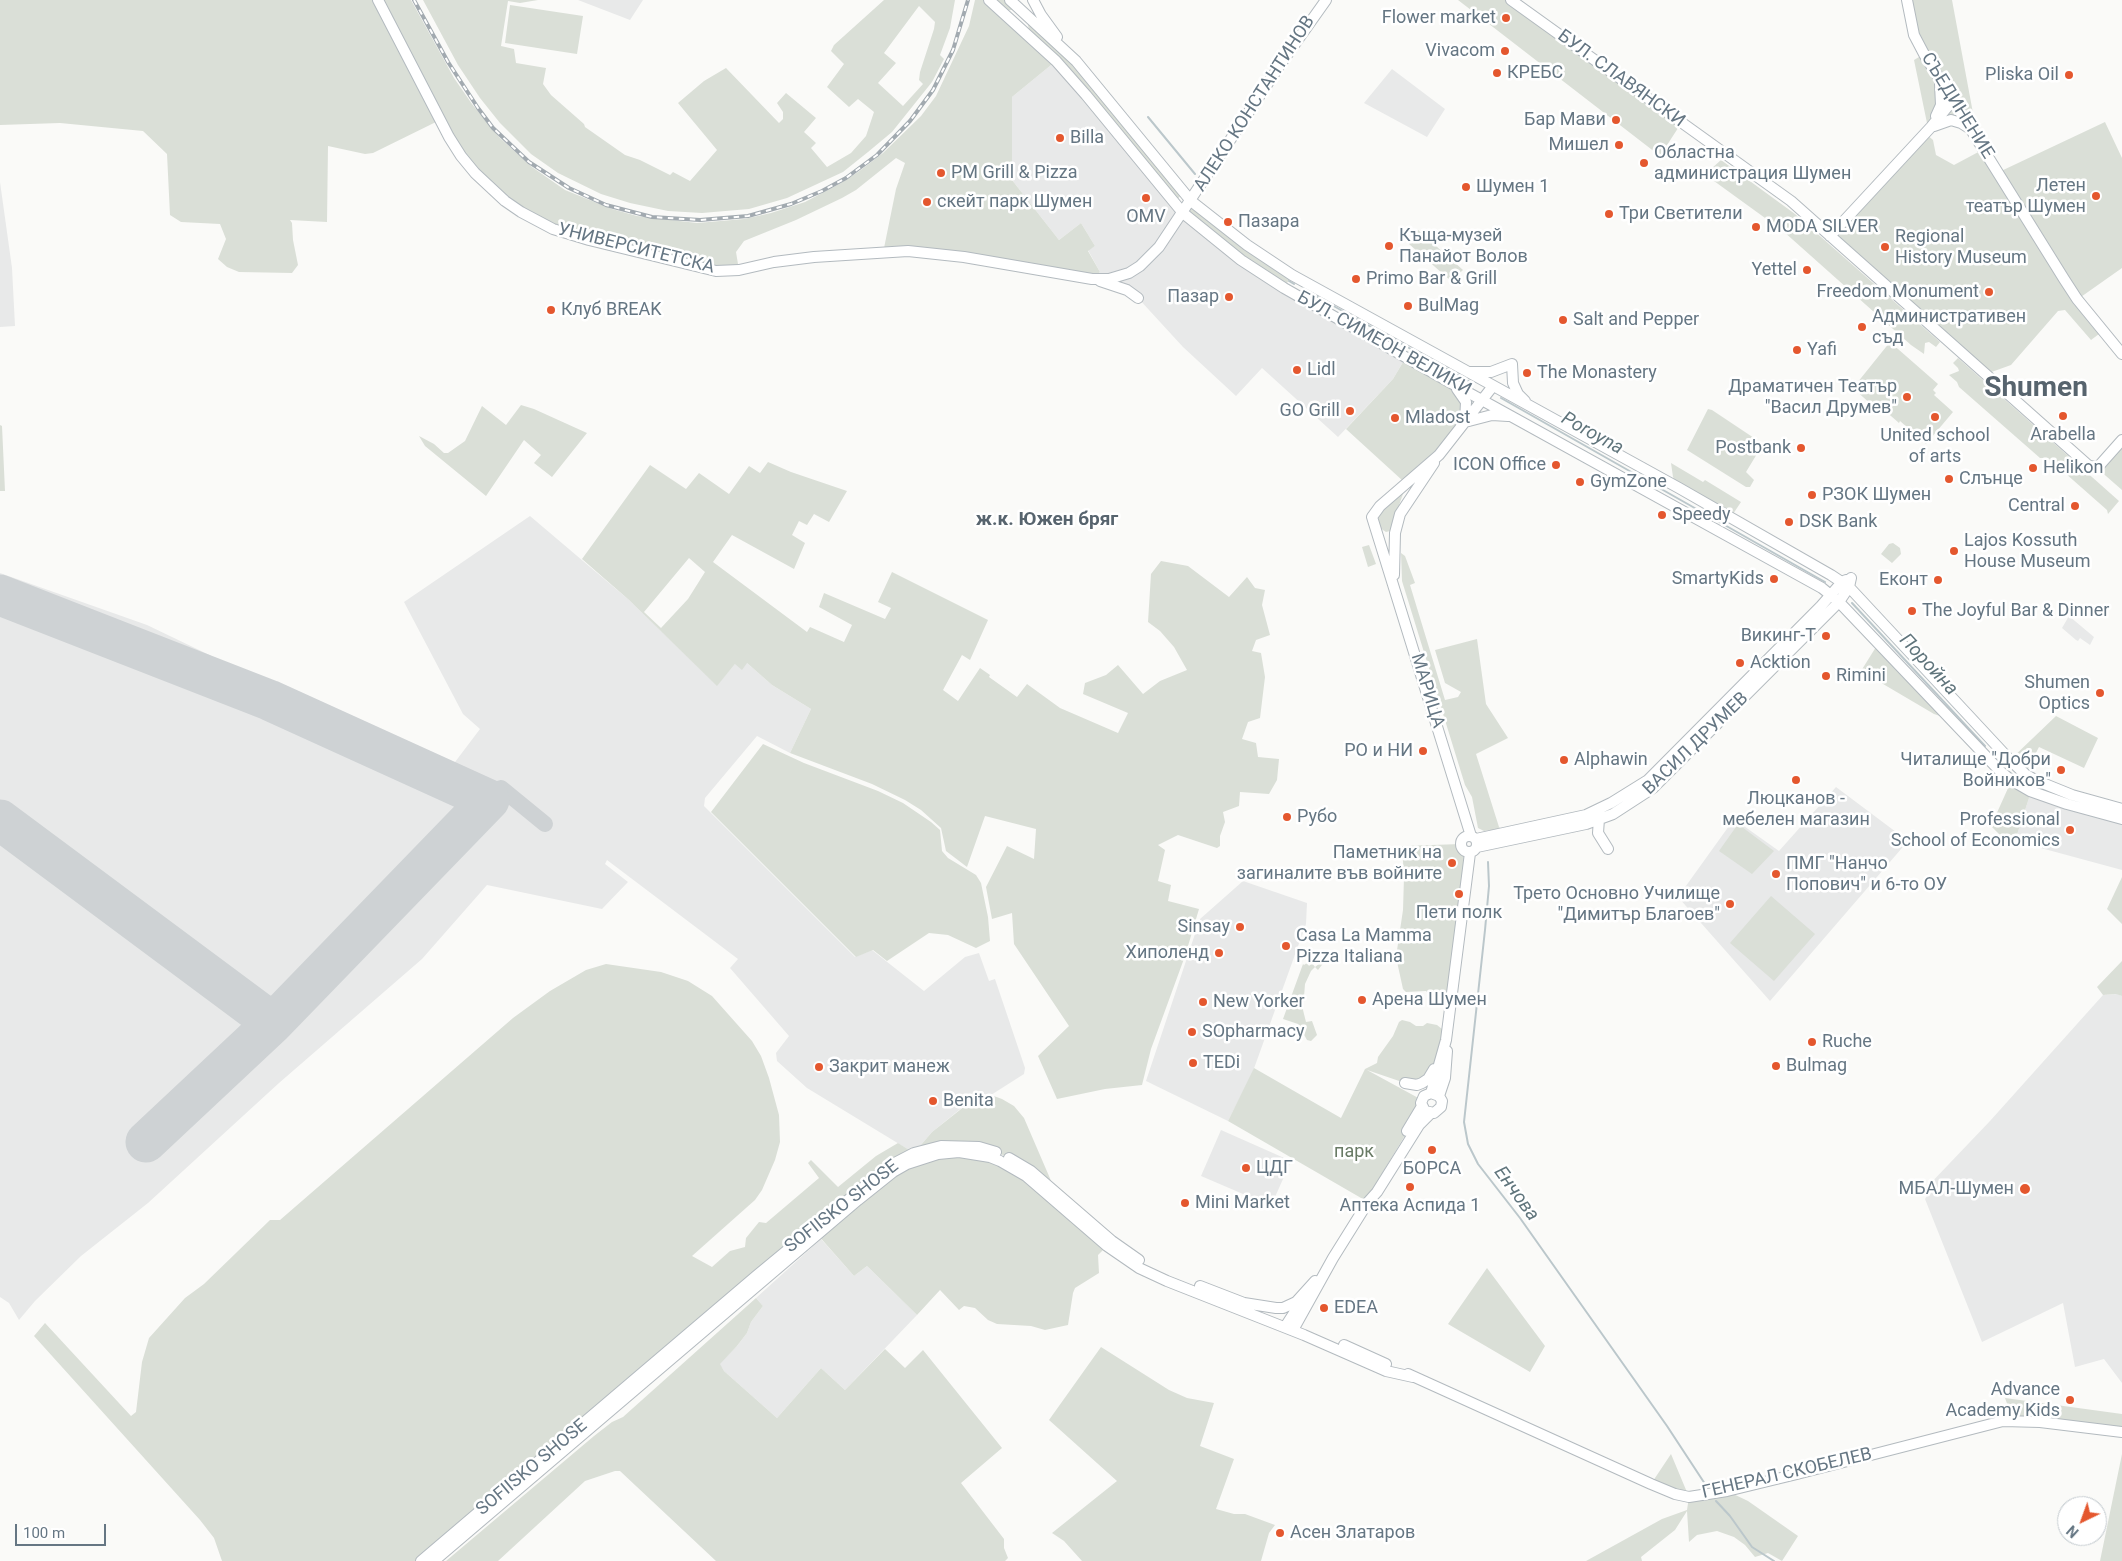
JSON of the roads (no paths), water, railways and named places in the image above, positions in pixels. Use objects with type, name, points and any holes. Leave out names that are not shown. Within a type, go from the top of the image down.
[{"type":"main road","name":"УНИВЕРСИТЕТСКА","points":[[378,0],[449,137],[475,173],[505,201],[521,212],[553,229],[589,240],[707,270],[739,270],[774,262],[814,257],[908,252],[964,257],[1092,279],[1109,279],[1129,273],[1150,258],[1183,213]]},
{"type":"main road","name":"БУЛ. СИМЕОН ВЕЛИКИ","points":[[989,0],[1031,37],[1086,95],[1183,213],[1262,275],[1451,383],[1696,517],[1831,595],[1840,602],[2000,771],[2011,780],[2030,791],[2067,804],[2122,819]]},
{"type":"main road","name":"БУЛ. СИМЕОН ВЕЛИКИ","points":[[1010,0],[1021,5],[1076,61],[1191,201],[1270,261],[1465,372],[1529,405],[1745,525],[1845,585],[2025,774],[2072,795],[2122,809]]},
{"type":"main road","points":[[1004,13],[1011,14],[1027,0]]},
{"type":"main road","points":[[1033,0],[1041,15],[1076,61]]},
{"type":"main road","name":"БУЛ. СЛАВЯНСКИ","points":[[1511,0],[1791,201],[2089,466],[2096,467],[2101,464],[2122,440]]},
{"type":"main road","name":"СЪЕДИНЕНИЕ","points":[[1907,0],[1916,40],[1939,78],[2077,300],[2122,354]]},
{"type":"main road","name":"АЛЕКО КОНСТАНТИНОВ","points":[[1183,213],[1322,3]]},
{"type":"main road","points":[[1021,5],[1024,24],[1031,37]]},
{"type":"main road","points":[[1928,130],[1936,116],[1942,98],[1939,78]]},
{"type":"main road","points":[[1832,237],[1953,100]]},
{"type":"main road","points":[[1936,116],[1953,100]]},
{"type":"main road","points":[[1928,130],[1940,122],[1951,120],[1965,124],[1972,130]]},
{"type":"main road","points":[[1092,279],[1127,290],[1138,298]]},
{"type":"main road","points":[[1465,372],[1491,372],[1512,364],[1513,383],[1518,394],[1529,405]]},
{"type":"main road","points":[[1451,383],[1464,396],[1467,411],[1465,422]]},
{"type":"main road","points":[[1439,455],[1493,386]]},
{"type":"main road","points":[[1465,422],[1492,415],[1513,417]]},
{"type":"main road","name":"МАРИЦА","points":[[1439,455],[1375,511],[1372,518],[1460,796],[1472,842]]},
{"type":"main road","name":"МАРИЦА","points":[[1394,586],[1395,533],[1403,509],[1439,455]]},
{"type":"main road","name":"ВАСИЛ ДРУМЕВ","points":[[1472,842],[1586,815],[1612,803],[1648,780],[1831,595],[1845,585]]},
{"type":"main road","name":"ВАСИЛ ДРУМЕВ","points":[[1472,842],[1574,827],[1613,814],[1653,788],[1840,602],[1845,585]]},
{"type":"main road","points":[[1599,819],[1598,833],[1608,849]]},
{"type":"main road","points":[[1435,1094],[1446,1040],[1472,842]]},
{"type":"main road","points":[[1368,1202],[1371,1192],[1422,1106],[1422,1098],[1435,1094],[1445,1078],[1446,1040]]},
{"type":"main road","points":[[1405,1083],[1416,1084],[1425,1081],[1442,1057]]},
{"type":"main road","points":[[1422,1106],[1425,1111],[1437,1112],[1441,1107],[1442,1101],[1435,1094]]},
{"type":"main road","points":[[1291,1326],[1368,1202],[1419,1125],[1431,1113]]},
{"type":"main road","name":"SOFIISKO SHOSE","points":[[421,1561],[852,1195],[889,1166],[914,1153],[942,1146],[960,1146],[979,1147],[1004,1156],[1031,1171],[1112,1241],[1140,1260],[1244,1303],[1283,1308],[1296,1302],[1315,1281]]},
{"type":"main road","name":"SOFIISKO SHOSE","points":[[434,1561],[858,1200],[893,1172],[919,1159],[938,1154],[959,1152],[990,1157],[1000,1161],[1026,1176],[1107,1246],[1139,1268],[1167,1281],[1291,1326]]},
{"type":"main road","points":[[1291,1326],[1315,1281],[1333,1258]]},
{"type":"main road","name":"ГЕНЕРАЛ СКОБЕЛЕВ","points":[[1244,1303],[1386,1371],[1414,1377],[1432,1384],[1651,1484],[1675,1494],[1689,1497],[1727,1491],[2003,1421],[2040,1422],[2122,1432]]},
{"type":"waterway","name":"Поройна","points":[[1148,117],[1195,174]]},
{"type":"waterway","points":[[1289,281],[1294,284]]},
{"type":"waterway","name":"Poroyna","points":[[1303,289],[1472,383]]},
{"type":"waterway","name":"Poroyna","points":[[1501,398],[1825,582]]},
{"type":"waterway","name":"Поройна","points":[[1852,603],[1985,746]]},
{"type":"waterway","name":"Енчова","points":[[1488,862],[1489,886],[1485,930],[1464,1122],[1468,1144],[1478,1164],[1520,1218],[1667,1426],[1709,1490]]},
{"type":"waterway","points":[[1716,1501],[1730,1516],[1752,1547],[1774,1561]]},
{"type":"railway","points":[[414,0],[448,62],[478,108],[493,128],[529,162],[569,188],[606,205],[652,217],[700,220],[748,216],[791,204],[846,178],[877,155],[910,121],[933,90],[953,50],[968,0]]},
{"type":"place","name":"Flower market","points":[[1506,18]]},
{"type":"place","name":"Vivacom","points":[[1505,51]]},
{"type":"place","name":"КРЕБС","points":[[1497,73]]},
{"type":"place","name":"Pliska Oil","points":[[2069,75]]},
{"type":"place","name":"Бар Мави","points":[[1616,120]]},
{"type":"place","name":"Billa","points":[[1060,138]]},
{"type":"place","name":"Мишел","points":[[1619,145]]},
{"type":"place","name":"Областна администрация Шумен","points":[[1644,163]]},
{"type":"place","name":"PM Grill & Pizza","points":[[941,173]]},
{"type":"place","name":"Шумен 1","points":[[1466,187]]},
{"type":"place","name":"Летен театър Шумен","points":[[2096,196]]},
{"type":"place","name":"OMV","points":[[1146,198]]},
{"type":"place","name":"скейт парк Шумен","points":[[927,202]]},
{"type":"place","name":"Три Светители","points":[[1609,214]]},
{"type":"place","name":"Пазара","points":[[1228,222]]},
{"type":"place","name":"MODA SILVER","points":[[1756,227]]},
{"type":"place","name":"Къща-музей Панайот Волов","points":[[1389,246]]},
{"type":"place","name":"Regional History Museum","points":[[1885,247]]},
{"type":"place","name":"Yettel","points":[[1807,270]]},
{"type":"place","name":"Primo Bar & Grill","points":[[1356,279]]},
{"type":"place","name":"Freedom Monument","points":[[1989,292]]},
{"type":"place","name":"Пазар","points":[[1229,297]]},
{"type":"place","name":"BulMag","points":[[1408,306]]},
{"type":"place","name":"Клуб BREAK","points":[[551,310]]},
{"type":"place","name":"Salt and Pepper","points":[[1563,320]]},
{"type":"place","name":"Административен съд","points":[[1862,327]]},
{"type":"place","name":"Yafi","points":[[1797,350]]},
{"type":"place","name":"Lidl","points":[[1297,370]]},
{"type":"place","name":"The Monastery","points":[[1527,373]]},
{"type":"place","name":"Драматичен Театър \"Васил Друмев\"","points":[[1907,397]]},
{"type":"place","name":"GO Grill","points":[[1350,411]]},
{"type":"place","name":"Arabella","points":[[2063,416]]},
{"type":"place","name":"United school of arts","points":[[1935,417]]},
{"type":"place","name":"Mladost","points":[[1395,418]]},
{"type":"place","name":"Postbank","points":[[1801,448]]},
{"type":"place","name":"ICON Office","points":[[1556,465]]},
{"type":"place","name":"Helikon","points":[[2033,468]]},
{"type":"place","name":"Слънце","points":[[1949,479]]},
{"type":"place","name":"GymZone","points":[[1580,482]]},
{"type":"place","name":"РЗОК Шумен","points":[[1812,495]]},
{"type":"place","name":"Central","points":[[2075,506]]},
{"type":"place","name":"Speedy","points":[[1662,515]]},
{"type":"place","name":"DSK Bank","points":[[1789,522]]},
{"type":"place","name":"Lajos Kossuth House Museum","points":[[1954,551]]},
{"type":"place","name":"SmartyKids","points":[[1774,579]]},
{"type":"place","name":"Еконт","points":[[1938,580]]},
{"type":"place","name":"The Joyful Bar & Dinner","points":[[1912,611]]},
{"type":"place","name":"Викинг-Т","points":[[1826,636]]},
{"type":"place","name":"Acktion","points":[[1740,663]]},
{"type":"place","name":"Rimini","points":[[1826,676]]},
{"type":"place","name":"Shumen Optics","points":[[2100,693]]},
{"type":"place","name":"РО и НИ","points":[[1423,751]]},
{"type":"place","name":"Alphawin","points":[[1564,760]]},
{"type":"place","name":"Читалище \"Добри Войников\"","points":[[2061,770]]},
{"type":"place","name":"Люцканов - мебелен магазин","points":[[1796,780]]},
{"type":"place","name":"Рубо","points":[[1287,817]]},
{"type":"place","name":"Professional School of Economics","points":[[2070,830]]},
{"type":"place","name":"Паметник на загиналите във войните","points":[[1452,863]]},
{"type":"place","name":"ПМГ \"Нанчо Попович\" и 6-то ОУ","points":[[1776,874]]},
{"type":"place","name":"Пети полк","points":[[1459,894]]},
{"type":"place","name":"Трето Основно Училище \"Димитър Благоев\"","points":[[1730,904]]},
{"type":"place","name":"Sinsay","points":[[1240,927]]},
{"type":"place","name":"Casa La Mamma Pizza Italiana","points":[[1286,946]]},
{"type":"place","name":"Хиполенд","points":[[1219,953]]},
{"type":"place","name":"Арена Шумен","points":[[1362,1000]]},
{"type":"place","name":"New Yorker","points":[[1203,1002]]},
{"type":"place","name":"SOpharmacy","points":[[1192,1032]]},
{"type":"place","name":"Ruche","points":[[1812,1042]]},
{"type":"place","name":"TEDi","points":[[1193,1063]]},
{"type":"place","name":"Bulmag","points":[[1776,1066]]},
{"type":"place","name":"Закрит манеж","points":[[819,1067]]},
{"type":"place","name":"Benita","points":[[933,1101]]},
{"type":"place","name":"БОРСА","points":[[1432,1150]]},
{"type":"place","name":"ЦДГ","points":[[1246,1168]]},
{"type":"place","name":"Аптека Аспида 1","points":[[1410,1187]]},
{"type":"place","name":"МБАЛ-Шумен","points":[[2025,1189]]},
{"type":"place","name":"Mini Market","points":[[1185,1203]]},
{"type":"place","name":"EDEA","points":[[1324,1308]]},
{"type":"place","name":"Advance Academy Kids","points":[[2070,1400]]},
{"type":"place","name":"Асен Златаров","points":[[1280,1533]]},
{"type":"district","name":"Shumen","points":[[2036,389]]},
{"type":"district","name":"ж.к. Южен бряг","points":[[1047,520]]},
{"type":"park label","name":"парк","points":[[1354,1152]]}]
